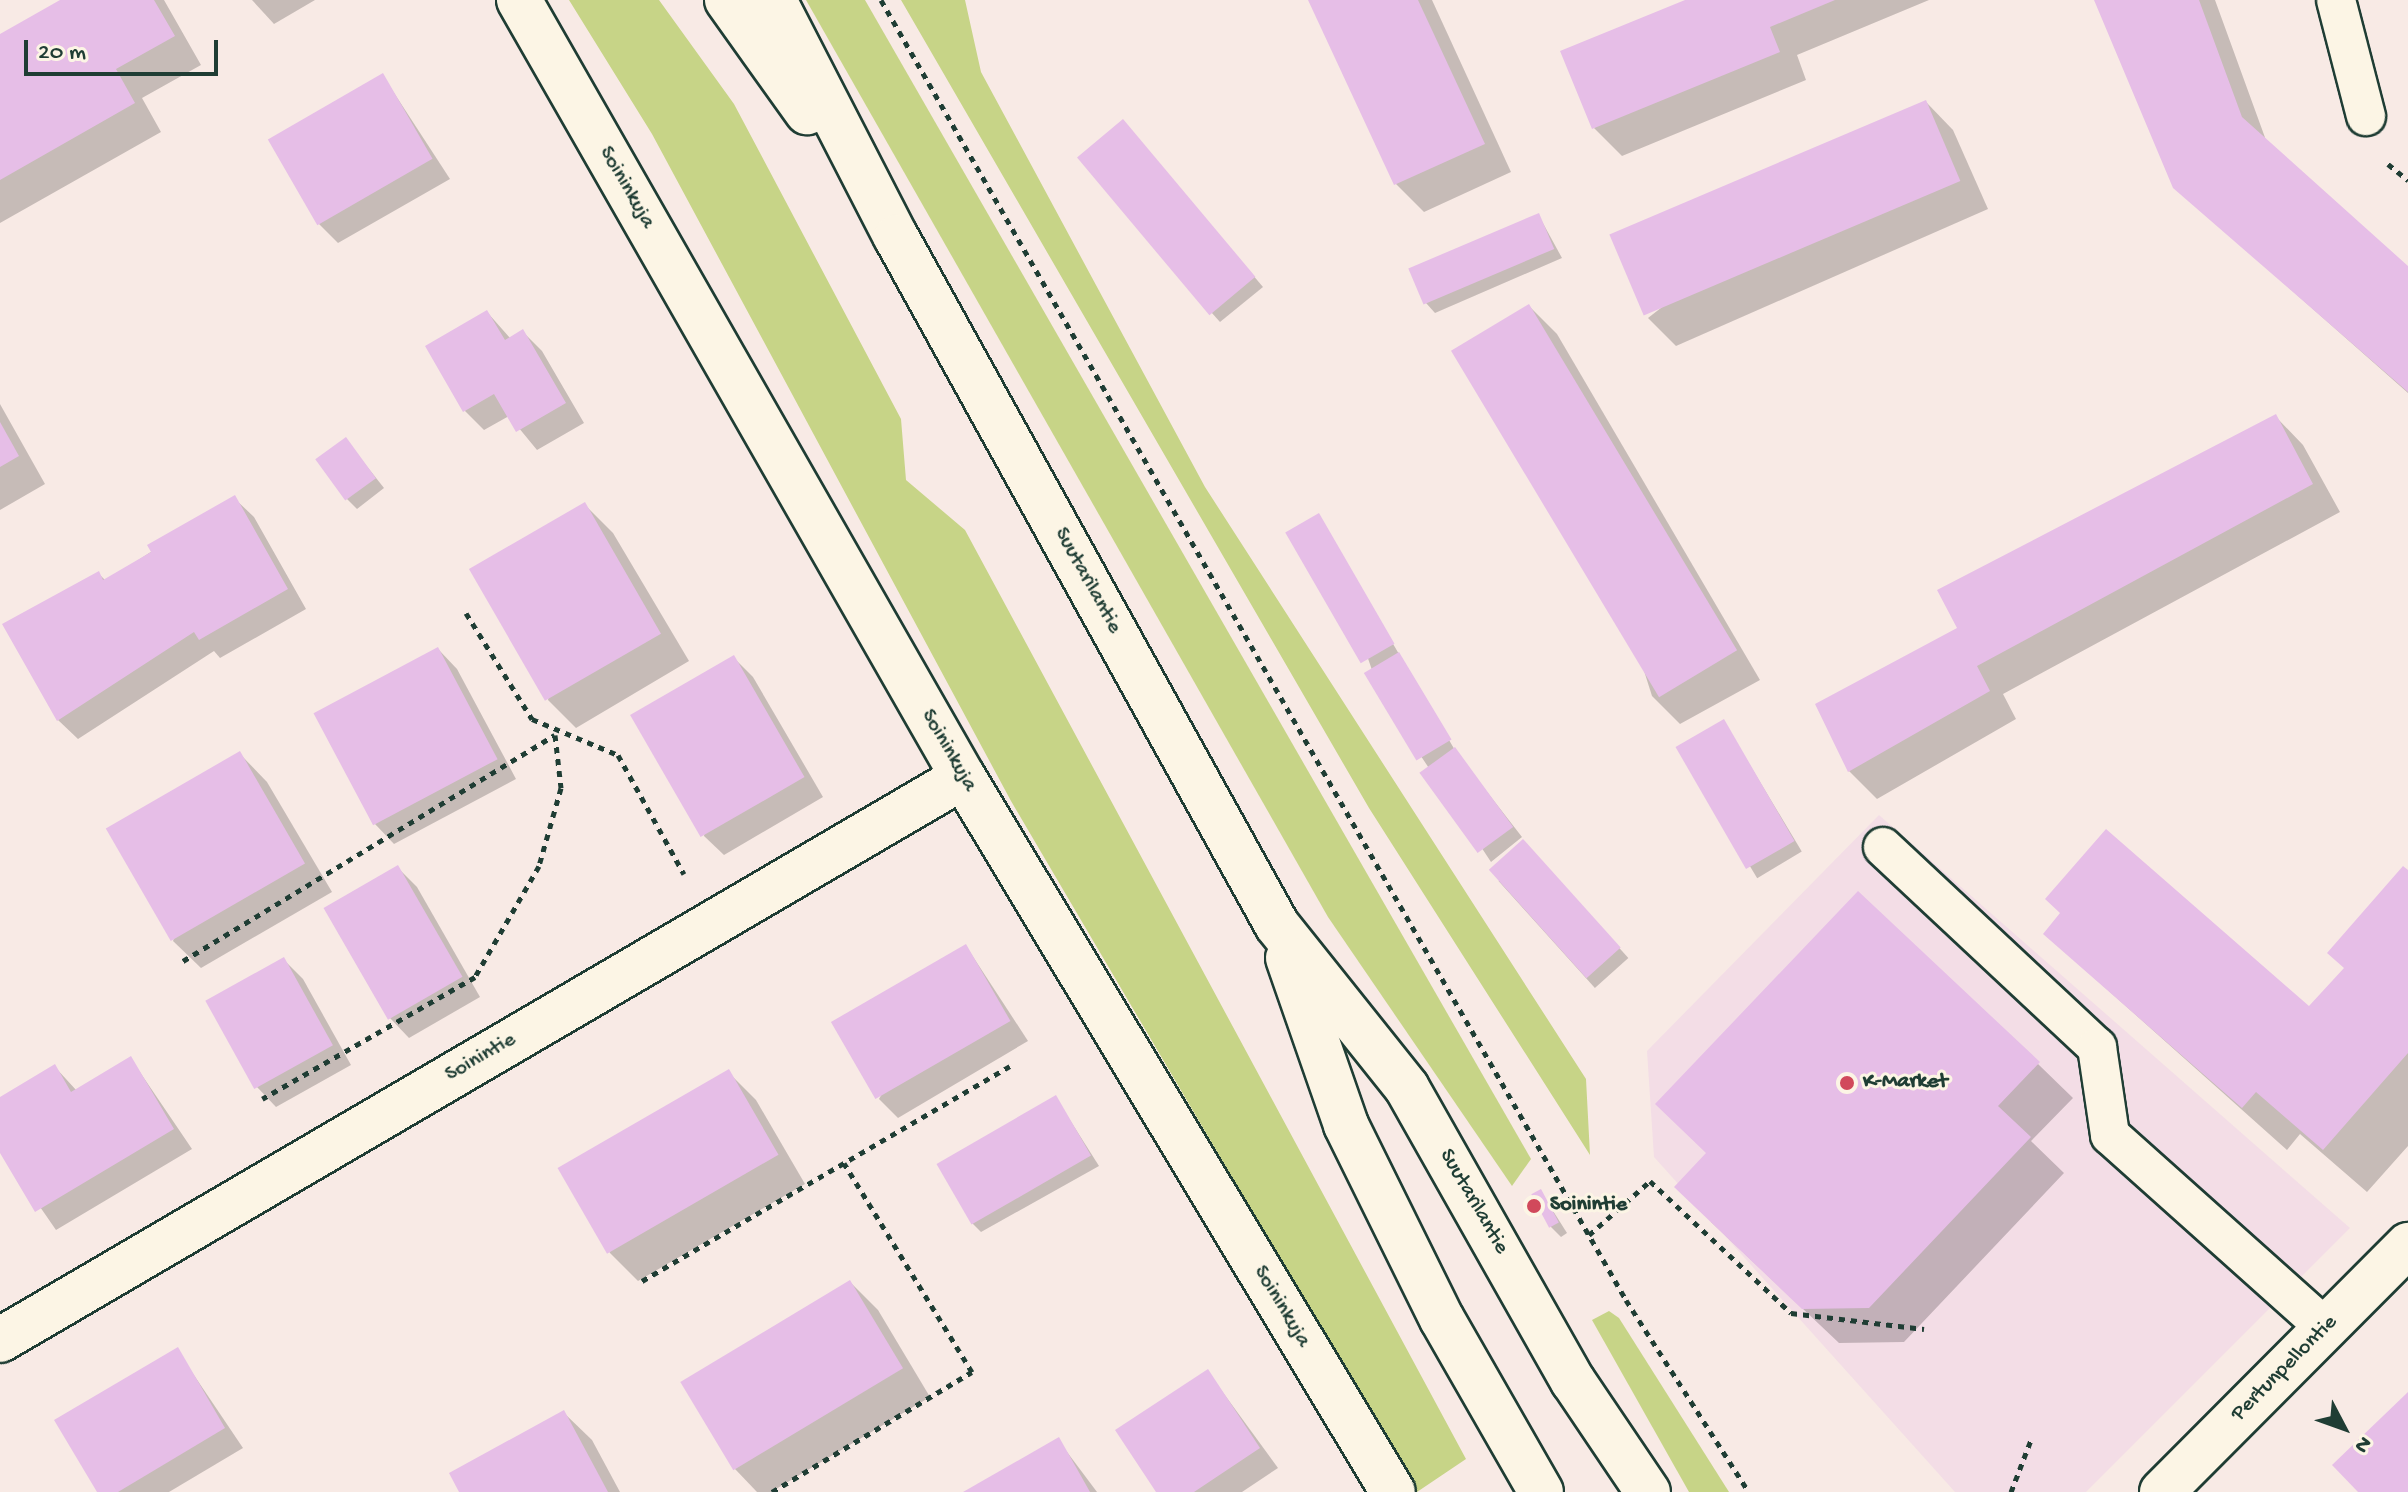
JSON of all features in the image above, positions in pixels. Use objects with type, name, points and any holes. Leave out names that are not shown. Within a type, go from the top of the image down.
[{"type":"street","name":"Soininkuja","points":[[519,0],[963,777],[1393,1492]]},
{"type":"street","name":"Suutarilantie","points":[[727,0],[896,237]]},
{"type":"street","name":"Suutarilantie","points":[[774,0],[896,237],[1277,925],[1407,1088],[1573,1381],[1648,1492]]},
{"type":"street","name":"Soinintie","points":[[0,1340],[963,777]]},
{"type":"street","name":"Suutarilantie","points":[[1277,925],[1346,1125],[1442,1319],[1541,1492]]},
{"type":"street","name":"Pertunpellontie","points":[[2162,1492],[2408,1245]]},
{"type":"lane","points":[[2336,0],[2366,116]]},
{"type":"lane","points":[[1883,847],[2097,1047],[2110,1135],[2327,1329]]},
{"type":"path","points":[[881,0],[1589,1235],[1749,1492]]},
{"type":"path","points":[[466,613],[532,719],[555,735],[618,755],[712,924]]},
{"type":"path","points":[[183,961],[555,735]]},
{"type":"path","points":[[262,1099],[475,977],[539,866],[561,788],[555,735]]},
{"type":"path","points":[[642,1281],[1010,1066]]},
{"type":"path","points":[[772,1492],[972,1372],[844,1163]]},
{"type":"path","points":[[1589,1235],[1650,1181],[1791,1313],[1924,1329]]},
{"type":"path","points":[[2011,1492],[2031,1440]]},
{"type":"shaded area","points":[[1879,815],[2350,1228],[2086,1492],[1955,1492],[1654,1157],[1647,1051]]},
{"type":"green space","points":[[569,0],[659,0],[734,104],[901,419],[906,480],[965,530],[1466,1459],[1417,1492],[1011,801],[652,134]]},
{"type":"green space","points":[[806,0],[865,0],[1531,1159],[1512,1186],[1328,917]]},
{"type":"green space","points":[[901,0],[965,0],[981,72],[1205,487],[1586,1079],[1590,1155],[1369,808]]},
{"type":"green space","points":[[1609,1311],[1619,1318],[1729,1492],[1689,1492],[1592,1320]]},
{"type":"building","points":[[60,0],[154,0],[175,36],[116,69],[135,103],[0,180],[0,34]]},
{"type":"building","points":[[1308,0],[1418,0],[1485,144],[1394,185]]},
{"type":"building","points":[[1685,0],[1835,0],[1770,27],[1780,52],[1592,129],[1560,51]]},
{"type":"building","points":[[2094,0],[2199,0],[2242,117],[2408,266],[2408,392],[2173,188]]},
{"type":"building","points":[[383,73],[433,159],[317,225],[268,140]]},
{"type":"building","points":[[1926,100],[1960,181],[1644,315],[1609,234]]},
{"type":"building","points":[[1123,119],[1255,277],[1209,315],[1077,158]]},
{"type":"building","points":[[1539,213],[1554,249],[1424,304],[1408,268]]},
{"type":"building","points":[[1529,304],[1737,650],[1659,697],[1451,351]]},
{"type":"building","points":[[487,310],[505,340],[523,329],[566,403],[516,432],[494,394],[463,412],[425,346]]},
{"type":"building","points":[[2276,414],[2313,484],[1977,666],[1990,691],[1848,772],[1815,704],[1957,628],[1937,590]]},
{"type":"building","points":[[0,422],[19,456],[0,467]]},
{"type":"building","points":[[346,437],[376,478],[345,501],[315,459]]},
{"type":"building","points":[[235,495],[288,589],[199,640],[194,632],[57,721],[2,624],[99,571],[103,580],[151,552],[147,545]]},
{"type":"building","points":[[585,502],[661,634],[545,701],[469,569]]},
{"type":"building","points":[[1319,513],[1394,644],[1361,663],[1285,532]]},
{"type":"building","points":[[438,647],[498,759],[373,825],[314,713]]},
{"type":"building","points":[[1399,652],[1452,739],[1416,761],[1364,673]]},
{"type":"building","points":[[734,655],[805,777],[701,837],[630,715]]},
{"type":"building","points":[[1724,719],[1794,841],[1746,869],[1676,747]]},
{"type":"building","points":[[1455,747],[1513,827],[1478,853],[1419,773]]},
{"type":"building","points":[[240,751],[305,864],[171,941],[106,828]]},
{"type":"building","points":[[2106,829],[2309,1006],[2344,968],[2327,953],[2403,866],[2408,870],[2408,1053],[2323,1150],[2256,1092],[2242,1108],[2043,934],[2060,913],[2045,899]]},
{"type":"building","points":[[1523,839],[1621,947],[1587,978],[1489,870]]},
{"type":"building","points":[[398,865],[462,977],[388,1020],[324,908]]},
{"type":"building","name":"K-Market","points":[[1858,891],[2040,1062],[1998,1106],[2031,1137],[1869,1308],[1802,1309],[1674,1187],[1706,1153],[1655,1104]]},
{"type":"building","points":[[966,944],[1010,1021],[875,1099],[831,1022]]},
{"type":"building","points":[[284,957],[333,1045],[254,1089],[205,1001]]},
{"type":"building","points":[[131,1056],[174,1129],[35,1212],[0,1153],[0,1097],[55,1064],[71,1092]]},
{"type":"building","points":[[729,1069],[779,1155],[607,1254],[558,1168]]},
{"type":"building","points":[[1056,1095],[1091,1156],[971,1225],[936,1164]]},
{"type":"building","points":[[1541,1189],[1559,1223],[1549,1228],[1531,1194]]},
{"type":"building","points":[[850,1280],[903,1368],[733,1470],[680,1382]]},
{"type":"building","points":[[178,1347],[225,1428],[118,1492],[97,1492],[54,1420]]},
{"type":"building","points":[[1208,1369],[1260,1448],[1194,1492],[1156,1492],[1115,1430]]},
{"type":"building","points":[[2408,1392],[2408,1492],[2358,1492],[2332,1465]]},
{"type":"building","points":[[564,1410],[608,1492],[459,1492],[449,1473]]},
{"type":"building","points":[[1059,1437],[1090,1492],[963,1492]]},
{"type":"place","name":"K-Market","points":[[1847,1083]]},
{"type":"place","name":"Soinintie","points":[[1534,1206]]}]
